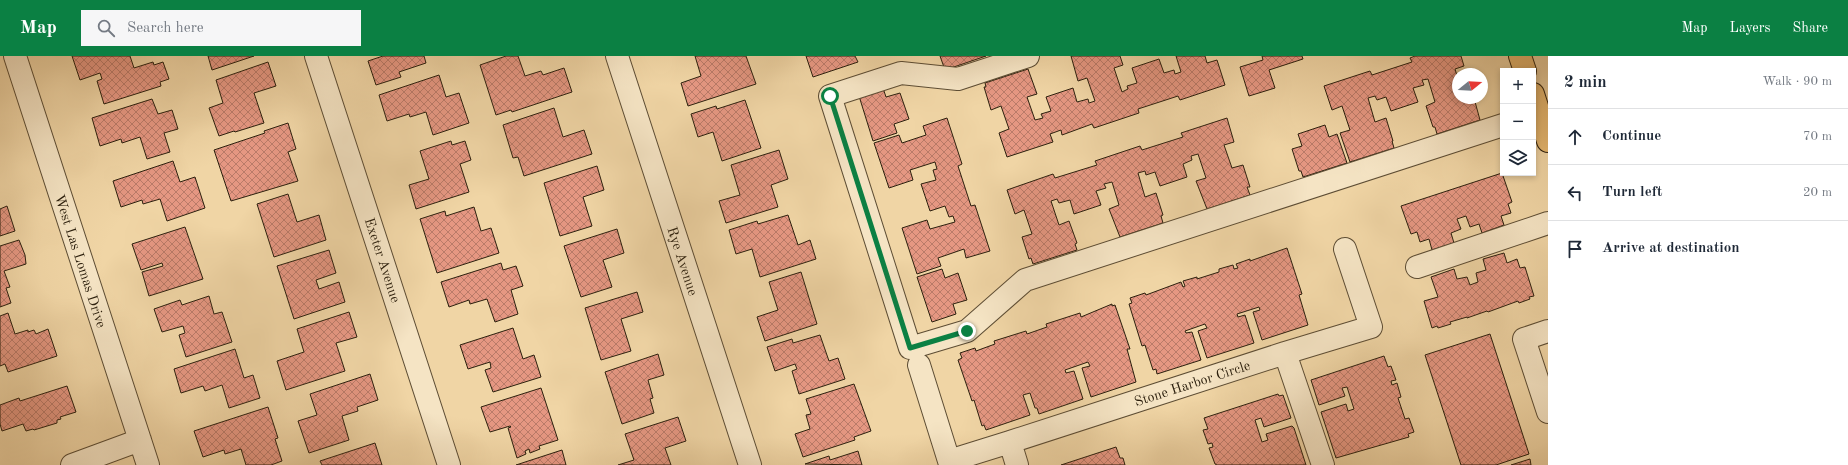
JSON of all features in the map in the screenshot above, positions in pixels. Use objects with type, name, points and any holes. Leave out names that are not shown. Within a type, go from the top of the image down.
[{"type":"main road","points":[[1520,56],[1524,68]]},
{"type":"main road","points":[[1536,111],[1548,141]]},
{"type":"street","name":"West Las Lomas Drive","points":[[15,56],[148,465]]},
{"type":"street","name":"Exeter Avenue","points":[[316,56],[449,465]]},
{"type":"street","name":"Rye Avenue","points":[[617,56],[750,465]]},
{"type":"street","points":[[1028,56],[958,78],[901,73],[830,96],[910,348],[967,331],[1025,280],[1500,127]]},
{"type":"street","points":[[1417,267],[1548,222]]},
{"type":"street","name":"Stone Harbor Circle","points":[[919,365],[949,461],[1285,353],[1371,327],[1344,249]]},
{"type":"street","points":[[1548,331],[1524,339],[1548,412]]},
{"type":"street","points":[[1285,353],[1323,465]]},
{"type":"street","points":[[72,465],[140,440]]},
{"type":"street","points":[[1010,442],[1017,465]]},
{"type":"building","points":[[72,56],[130,56],[134,68],[153,62],[154,65],[163,62],[169,79],[160,82],[161,86],[104,104],[97,81],[102,79],[100,73],[80,80]]},
{"type":"building","points":[[208,56],[254,56],[212,70]]},
{"type":"building","points":[[383,56],[424,56],[426,63],[399,72],[401,77],[376,85],[368,61]]},
{"type":"building","points":[[506,56],[518,56],[525,76],[541,71],[543,75],[564,68],[572,92],[512,112],[511,110],[496,115],[480,65]]},
{"type":"building","points":[[695,56],[746,56],[756,84],[688,106],[681,83],[701,76]]},
{"type":"building","points":[[806,56],[855,56],[858,62],[813,77]]},
{"type":"building","points":[[940,56],[986,56],[945,70]]},
{"type":"building","points":[[1071,56],[1120,56],[1123,65],[1114,68],[1122,92],[1128,89],[1127,86],[1137,83],[1132,68],[1159,59],[1164,73],[1174,70],[1175,74],[1181,72],[1176,56],[1205,56],[1207,63],[1217,60],[1225,85],[1180,100],[1178,96],[1138,109],[1139,113],[1094,128],[1092,124],[1062,135],[1061,130],[1050,134],[1053,142],[1007,157],[999,133],[1009,129],[1001,106],[991,110],[984,87],[986,87],[985,83],[1028,69],[1037,94],[1027,97],[1035,120],[1043,118],[1041,114],[1051,111],[1046,97],[1073,88],[1077,102],[1088,99],[1089,103],[1095,101],[1087,78],[1078,81]]},
{"type":"building","points":[[1262,56],[1302,56],[1303,59],[1269,70],[1275,88],[1249,96],[1240,67],[1263,60]]},
{"type":"building","points":[[1415,56],[1461,56],[1464,66],[1452,68],[1452,104],[1476,104],[1480,120],[1437,134],[1426,106],[1435,102],[1428,79],[1422,80],[1424,85],[1413,88],[1418,102],[1391,111],[1386,97],[1377,100],[1375,96],[1368,98],[1375,122],[1386,118],[1394,148],[1350,162],[1340,133],[1350,130],[1342,106],[1332,110],[1324,86],[1370,71],[1372,75],[1412,62],[1410,58]]},
{"type":"building","points":[[268,62],[276,86],[254,93],[264,123],[219,136],[209,108],[223,103],[216,80]]},
{"type":"building","points":[[439,75],[446,97],[459,93],[469,123],[433,135],[426,112],[410,117],[409,114],[387,121],[379,95]]},
{"type":"building","points":[[883,88],[886,97],[900,93],[909,119],[894,124],[897,133],[873,141],[859,96]]},
{"type":"building","points":[[152,99],[158,114],[172,110],[178,129],[164,133],[170,152],[147,159],[140,137],[122,143],[121,139],[100,146],[92,118]]},
{"type":"building","points":[[745,100],[761,148],[722,161],[713,132],[698,137],[691,114],[716,106],[717,109]]},
{"type":"building","points":[[554,108],[563,137],[584,130],[592,154],[524,176],[518,157],[513,158],[503,125]]},
{"type":"building","points":[[947,118],[962,164],[958,166],[971,206],[975,205],[990,251],[966,258],[964,249],[938,258],[941,266],[917,274],[902,228],[927,220],[930,229],[955,222],[953,216],[949,217],[945,206],[930,211],[921,184],[936,180],[933,170],[937,169],[935,162],[910,170],[913,180],[889,188],[874,143],[899,135],[902,143],[926,135],[923,126]]},
{"type":"building","points":[[1227,118],[1234,142],[1224,145],[1232,168],[1243,165],[1250,187],[1247,187],[1250,195],[1207,209],[1196,181],[1206,178],[1198,154],[1191,156],[1192,160],[1183,164],[1187,177],[1160,186],[1155,172],[1146,175],[1145,171],[1138,173],[1145,197],[1156,193],[1163,215],[1161,216],[1163,223],[1120,237],[1109,209],[1119,205],[1112,182],[1104,184],[1106,188],[1096,191],[1101,205],[1074,214],[1070,200],[1059,203],[1057,199],[1051,201],[1059,225],[1069,221],[1077,243],[1075,244],[1077,250],[1033,264],[1031,258],[1029,259],[1022,237],[1032,234],[1024,210],[1015,214],[1007,190],[1053,174],[1055,178],[1097,165],[1095,161],[1140,146],[1142,150],[1183,137],[1181,133]]},
{"type":"building","points":[[288,123],[296,149],[288,152],[298,181],[231,201],[214,150],[265,133],[264,131]]},
{"type":"building","points":[[1325,125],[1329,137],[1337,134],[1347,163],[1303,177],[1301,171],[1299,171],[1292,149],[1302,146],[1298,134]]},
{"type":"building","points":[[451,141],[452,145],[465,141],[471,160],[460,164],[469,192],[416,209],[409,185],[429,179],[420,151]]},
{"type":"building","points":[[779,150],[788,179],[771,185],[778,207],[726,223],[719,201],[740,195],[731,165]]},
{"type":"building","points":[[173,161],[180,182],[195,177],[205,208],[167,221],[160,199],[143,204],[142,200],[121,207],[113,181]]},
{"type":"building","points":[[597,166],[604,190],[583,197],[592,226],[560,236],[544,183]]},
{"type":"building","points":[[1500,174],[1500,176],[1503,176],[1512,202],[1508,204],[1511,213],[1501,216],[1504,225],[1482,233],[1479,224],[1470,227],[1466,216],[1457,219],[1461,229],[1451,233],[1454,243],[1432,250],[1429,239],[1420,242],[1417,232],[1411,234],[1401,206]]},
{"type":"building","points":[[288,194],[297,222],[319,215],[326,240],[274,257],[257,204]]},
{"type":"building","points":[[7,206],[15,231],[0,236],[0,209]]},
{"type":"building","points":[[474,207],[481,231],[491,228],[499,253],[437,273],[420,219],[445,211],[446,216]]},
{"type":"building","points":[[788,215],[798,245],[810,240],[816,259],[760,277],[752,249],[736,254],[729,230],[757,221],[758,224]]},
{"type":"building","points":[[185,227],[203,279],[149,296],[142,272],[163,266],[162,263],[141,270],[132,244]]},
{"type":"building","points":[[617,229],[624,253],[603,260],[612,287],[581,297],[564,246]]},
{"type":"building","points":[[19,240],[25,255],[26,264],[4,271],[10,287],[6,288],[11,303],[0,307],[0,246]]},
{"type":"building","points":[[1287,248],[1302,294],[1299,295],[1308,325],[1262,340],[1253,312],[1260,310],[1259,307],[1237,314],[1238,317],[1245,315],[1254,343],[1207,358],[1198,331],[1207,328],[1205,324],[1185,331],[1186,333],[1192,332],[1201,360],[1157,374],[1156,369],[1153,370],[1145,345],[1142,346],[1129,304],[1132,303],[1130,298],[1145,293],[1146,295],[1181,282],[1183,287],[1185,286],[1183,281],[1197,277],[1197,279],[1219,272],[1219,269],[1233,265],[1234,269],[1238,268],[1236,264],[1250,259],[1250,261]]},
{"type":"building","points":[[329,250],[336,273],[316,280],[319,289],[339,282],[345,302],[294,319],[277,266]]},
{"type":"building","points":[[1504,253],[1507,263],[1517,259],[1520,268],[1525,267],[1534,296],[1529,297],[1530,299],[1519,303],[1518,301],[1488,312],[1487,311],[1450,322],[1451,324],[1438,328],[1437,326],[1432,328],[1424,301],[1438,297],[1431,277],[1454,269],[1457,279],[1467,277],[1470,285],[1478,282],[1476,273],[1486,270],[1483,259]]},
{"type":"building","points":[[501,263],[503,270],[516,266],[523,286],[511,290],[518,314],[495,322],[487,299],[470,304],[469,300],[449,307],[441,282]]},
{"type":"building","points":[[942,269],[945,278],[958,273],[967,300],[953,304],[956,314],[932,322],[917,277]]},
{"type":"building","points":[[801,272],[817,324],[765,341],[757,317],[778,310],[769,282]]},
{"type":"building","points":[[637,292],[643,312],[621,319],[631,351],[601,360],[585,308]]},
{"type":"building","points":[[209,296],[214,314],[222,312],[232,342],[186,357],[179,335],[185,333],[183,326],[162,332],[154,309],[180,300],[182,305]]},
{"type":"building","points":[[1112,304],[1112,306],[1115,305],[1130,349],[1127,349],[1136,382],[1091,397],[1082,368],[1090,366],[1088,362],[1065,370],[1066,373],[1074,371],[1083,399],[1039,414],[1037,408],[1035,408],[1030,393],[1023,395],[1030,415],[986,430],[984,425],[982,426],[974,400],[972,401],[958,360],[962,358],[960,353],[975,348],[976,351],[995,344],[994,341],[1026,331],[1027,334],[1047,327],[1046,324],[1080,313],[1081,317]]},
{"type":"building","points":[[349,312],[357,337],[336,343],[345,371],[286,390],[277,361],[304,352],[297,329]]},
{"type":"building","points":[[8,313],[15,334],[28,330],[28,332],[34,330],[36,334],[48,329],[57,356],[8,372],[5,364],[0,366],[0,316]]},
{"type":"building","points":[[513,328],[523,359],[534,355],[541,377],[493,392],[485,370],[491,368],[490,362],[468,369],[460,345]]},
{"type":"building","points":[[1490,334],[1529,454],[1496,465],[1461,465],[1425,355]]},
{"type":"building","points":[[820,335],[829,361],[838,358],[845,379],[799,394],[792,371],[797,369],[795,364],[775,371],[767,347],[792,339],[793,343]]},
{"type":"building","points":[[235,349],[244,378],[253,375],[260,398],[229,408],[222,385],[205,391],[203,386],[181,393],[174,369]]},
{"type":"building","points":[[658,354],[664,375],[648,380],[653,398],[650,399],[654,413],[622,424],[605,372]]},
{"type":"building","points":[[1384,356],[1388,367],[1391,366],[1396,380],[1391,381],[1392,385],[1397,383],[1401,397],[1398,398],[1405,419],[1409,418],[1414,432],[1408,434],[1409,437],[1336,458],[1321,412],[1346,404],[1348,411],[1354,409],[1347,387],[1342,388],[1345,396],[1319,405],[1311,380]]},
{"type":"building","points":[[370,374],[378,400],[357,407],[358,411],[342,416],[349,440],[309,453],[298,421],[317,415],[310,394]]},
{"type":"building","points":[[854,384],[871,431],[854,437],[855,440],[803,457],[795,434],[810,429],[806,415],[811,414],[806,399]]},
{"type":"building","points":[[67,386],[76,412],[60,417],[61,419],[57,420],[57,423],[34,430],[26,431],[23,424],[2,431],[0,424],[0,405],[19,398],[20,401]]},
{"type":"building","points":[[541,388],[558,440],[539,446],[540,449],[530,453],[529,449],[525,451],[526,454],[517,458],[508,428],[511,427],[510,426],[490,432],[481,407]]},
{"type":"building","points":[[1278,394],[1279,396],[1283,395],[1291,418],[1264,427],[1261,418],[1255,420],[1262,442],[1268,440],[1266,434],[1292,426],[1294,428],[1306,465],[1215,464],[1209,448],[1213,447],[1212,443],[1208,444],[1203,430],[1208,429],[1204,418]]},
{"type":"building","points":[[268,407],[278,438],[275,439],[282,461],[271,465],[246,465],[241,449],[225,454],[224,450],[203,457],[194,431]]},
{"type":"building","points":[[678,417],[686,441],[665,448],[671,465],[618,465],[634,460],[625,434]]},
{"type":"building","points":[[375,443],[382,465],[322,465],[320,461]]},
{"type":"building","points":[[1116,447],[1120,458],[1123,458],[1125,465],[1061,465]]},
{"type":"building","points":[[562,450],[566,465],[516,465]]},
{"type":"building","points":[[858,451],[862,465],[805,464],[829,456],[830,460]]},
{"type":"building","points":[[1530,459],[1531,465],[1511,465]]},
{"type":"route","points":[[830,96],[910,348],[967,331]]}]
